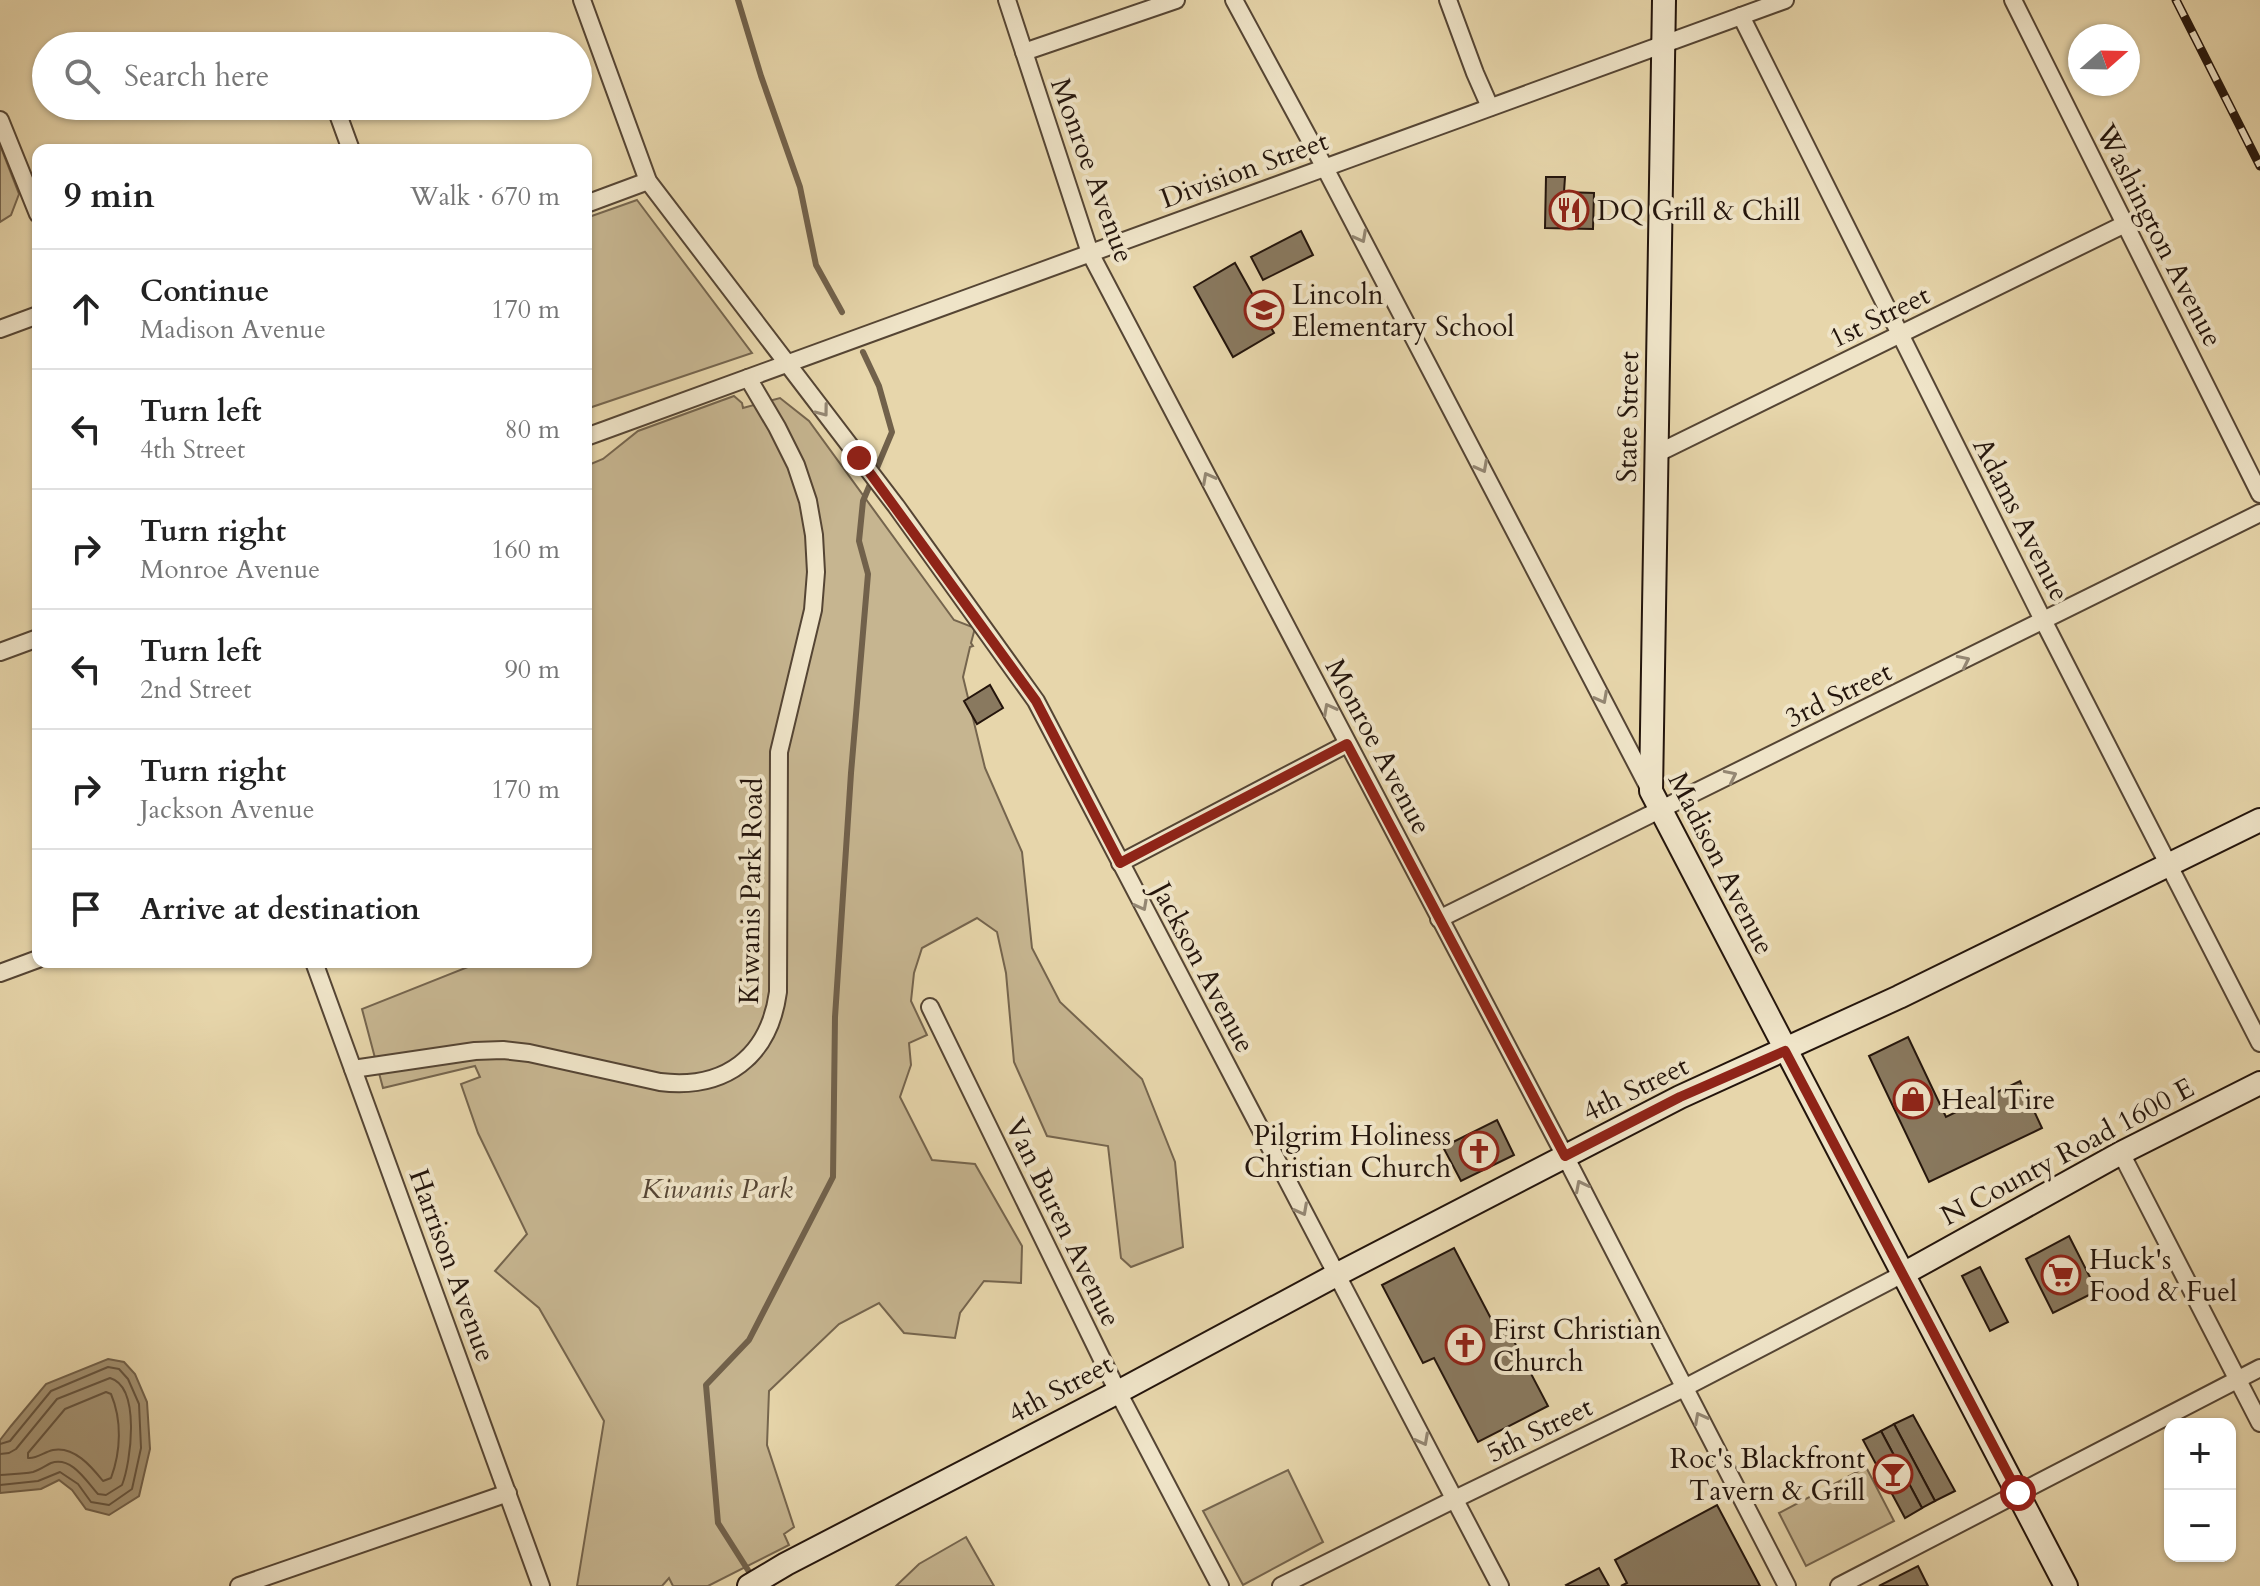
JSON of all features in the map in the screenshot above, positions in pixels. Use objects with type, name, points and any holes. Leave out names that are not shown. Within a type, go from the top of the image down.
[{"type":"street","name":"Jackson Avenue","points":[[582,0],[648,181],[859,458],[1036,701],[1500,1586]]},
{"type":"street","name":"Monroe Avenue","points":[[1007,0],[1090,253],[1404,848],[1787,1586]]},
{"type":"street","points":[[1024,52],[1176,0]]},
{"type":"street","name":"Madison Avenue","points":[[1234,0],[1325,168],[2066,1586]]},
{"type":"street","points":[[1448,0],[1490,107]]},
{"type":"street","name":"State Street","points":[[1656,801],[1656,454],[1664,0]]},
{"type":"street","name":"Division Street","points":[[592,435],[1785,0]]},
{"type":"street","name":"Washington Avenue","points":[[2013,0],[2260,494]]},
{"type":"street","name":"Adams Avenue","points":[[1741,16],[2044,622],[2260,1043]]},
{"type":"street","points":[[0,120],[32,199]]},
{"type":"street","points":[[340,120],[349,144]]},
{"type":"street","points":[[592,202],[648,181]]},
{"type":"street","name":"1st Street","points":[[1656,454],[2125,224]]},
{"type":"street","points":[[0,329],[32,317]]},
{"type":"street","name":"Kiwanis Park Road","points":[[353,1069],[475,1051],[503,1050],[681,1085],[701,1083],[731,1071],[756,1050],[768,1032],[778,992],[779,752],[813,610],[816,572],[808,501],[796,465],[748,378]]},
{"type":"street","name":"3rd Street","points":[[1439,919],[1656,801],[2044,622],[2260,513]]},
{"type":"street","points":[[0,652],[32,640]]},
{"type":"street","points":[[1120,863],[1347,744]]},
{"type":"street","name":"4th Street","points":[[749,1586],[1680,1097],[1785,1051],[2260,820]]},
{"type":"street","points":[[0,973],[32,961]]},
{"type":"street","name":"Harrison Avenue","points":[[316,968],[541,1586]]},
{"type":"street","name":"Van Buren Avenue","points":[[930,1007],[1118,1392],[1220,1586]]},
{"type":"street","name":"N County Road 1600 E","points":[[1903,1274],[2121,1153],[2260,1083]]},
{"type":"street","points":[[2121,1153],[2260,1423]]},
{"type":"street","name":"5th Street","points":[[1281,1586],[1684,1388],[1903,1274]]},
{"type":"street","points":[[1839,1586],[2260,1368]]},
{"type":"street","points":[[239,1586],[508,1493]]},
{"type":"green space","points":[[0,145],[19,194],[11,215],[0,222]]},
{"type":"green space","points":[[637,200],[752,353],[592,407],[592,216]]},
{"type":"green space","name":"Kiwanis Park","points":[[734,396],[743,408],[780,398],[809,421],[954,620],[975,628],[963,677],[985,768],[1022,852],[1032,948],[1060,1002],[1142,1079],[1175,1162],[1183,1247],[1131,1267],[1121,1258],[1108,1146],[1047,1136],[1014,1062],[1006,973],[997,932],[977,918],[922,948],[914,973],[911,1001],[927,1035],[909,1043],[911,1065],[900,1097],[932,1160],[975,1164],[1022,1246],[1021,1283],[984,1281],[960,1313],[955,1338],[904,1333],[879,1303],[839,1324],[769,1391],[767,1445],[794,1527],[784,1534],[789,1545],[708,1586],[673,1586],[669,1578],[662,1586],[577,1586],[604,1421],[539,1308],[495,1271],[527,1234],[478,1133],[461,1084],[480,1077],[475,1066],[383,1088],[362,1009],[465,968],[592,968],[592,464],[603,459],[638,431]]},
{"type":"green space","points":[[1866,1467],[1894,1521],[1806,1566],[1779,1513]]},
{"type":"green space","points":[[1288,1470],[1323,1542],[1243,1585],[1203,1511]]},
{"type":"green space","points":[[966,1537],[994,1586],[896,1586],[919,1564]]},
{"type":"water","points":[[108,1359],[124,1362],[135,1374],[147,1402],[150,1449],[139,1496],[109,1515],[86,1509],[72,1490],[59,1480],[41,1489],[0,1493],[0,1440],[11,1426],[46,1384]]},
{"type":"building","name":"DQ Grill & Chill","points":[[1546,177],[1565,177],[1564,192],[1594,193],[1593,229],[1545,228]]},
{"type":"building","points":[[1301,231],[1313,255],[1263,280],[1251,257]]},
{"type":"building","points":[[1235,263],[1274,333],[1233,357],[1194,287]]},
{"type":"building","points":[[990,685],[1003,708],[977,724],[964,701]]},
{"type":"building","name":"Heal Tire","points":[[1908,1037],[1946,1117],[2020,1081],[2042,1128],[1929,1182],[1869,1056]]},
{"type":"building","name":"Pilgrim Holiness Christian Church","points":[[1497,1120],[1514,1155],[1461,1181],[1443,1147]]},
{"type":"building","name":"Huck's Food & Fuel","points":[[2069,1236],[2097,1291],[2053,1313],[2026,1259]]},
{"type":"building","name":"First Christian Church","points":[[1454,1248],[1498,1332],[1507,1328],[1548,1406],[1478,1442],[1434,1358],[1423,1363],[1382,1285]]},
{"type":"building","points":[[1980,1267],[2008,1322],[1990,1331],[1962,1276]]},
{"type":"building","points":[[1913,1415],[1955,1491],[1935,1501],[1894,1424]]},
{"type":"building","points":[[1894,1424],[1935,1501],[1922,1508],[1881,1431]]},
{"type":"building","name":"Roc's Blackfront Tavern & Grill","points":[[1881,1431],[1922,1508],[1905,1518],[1863,1440]]},
{"type":"building","points":[[1717,1505],[1760,1586],[1621,1586],[1627,1583],[1615,1560]]},
{"type":"building","points":[[1918,1566],[1928,1586],[1879,1586]]},
{"type":"building","points":[[1599,1568],[1609,1586],[1566,1585]]},
{"type":"waterway","points":[[738,0],[800,187],[816,265],[842,312]]},
{"type":"waterway","points":[[753,1578],[718,1523],[706,1385],[749,1340],[833,1177],[835,1017],[868,574],[859,541],[863,501],[892,432],[879,386],[863,352]]},
{"type":"railway","points":[[2176,0],[2260,166]]},
{"type":"place","name":"DQ Grill & Chill","points":[[1569,210]]},
{"type":"place","name":"Lincoln Elementary School","points":[[1264,310]]},
{"type":"place","name":"Heal Tire","points":[[1913,1099]]},
{"type":"place","name":"Pilgrim Holiness Christian Church","points":[[1479,1151]]},
{"type":"place","name":"Huck's Food & Fuel","points":[[2061,1275]]},
{"type":"place","name":"First Christian Church","points":[[1465,1345]]},
{"type":"place","name":"Roc's Blackfront Tavern & Grill","points":[[1893,1474]]},
{"type":"route","points":[[859,458],[1036,701],[1120,863],[1347,744],[1565,1156],[1680,1097],[1785,1051],[2018,1493]]}]
